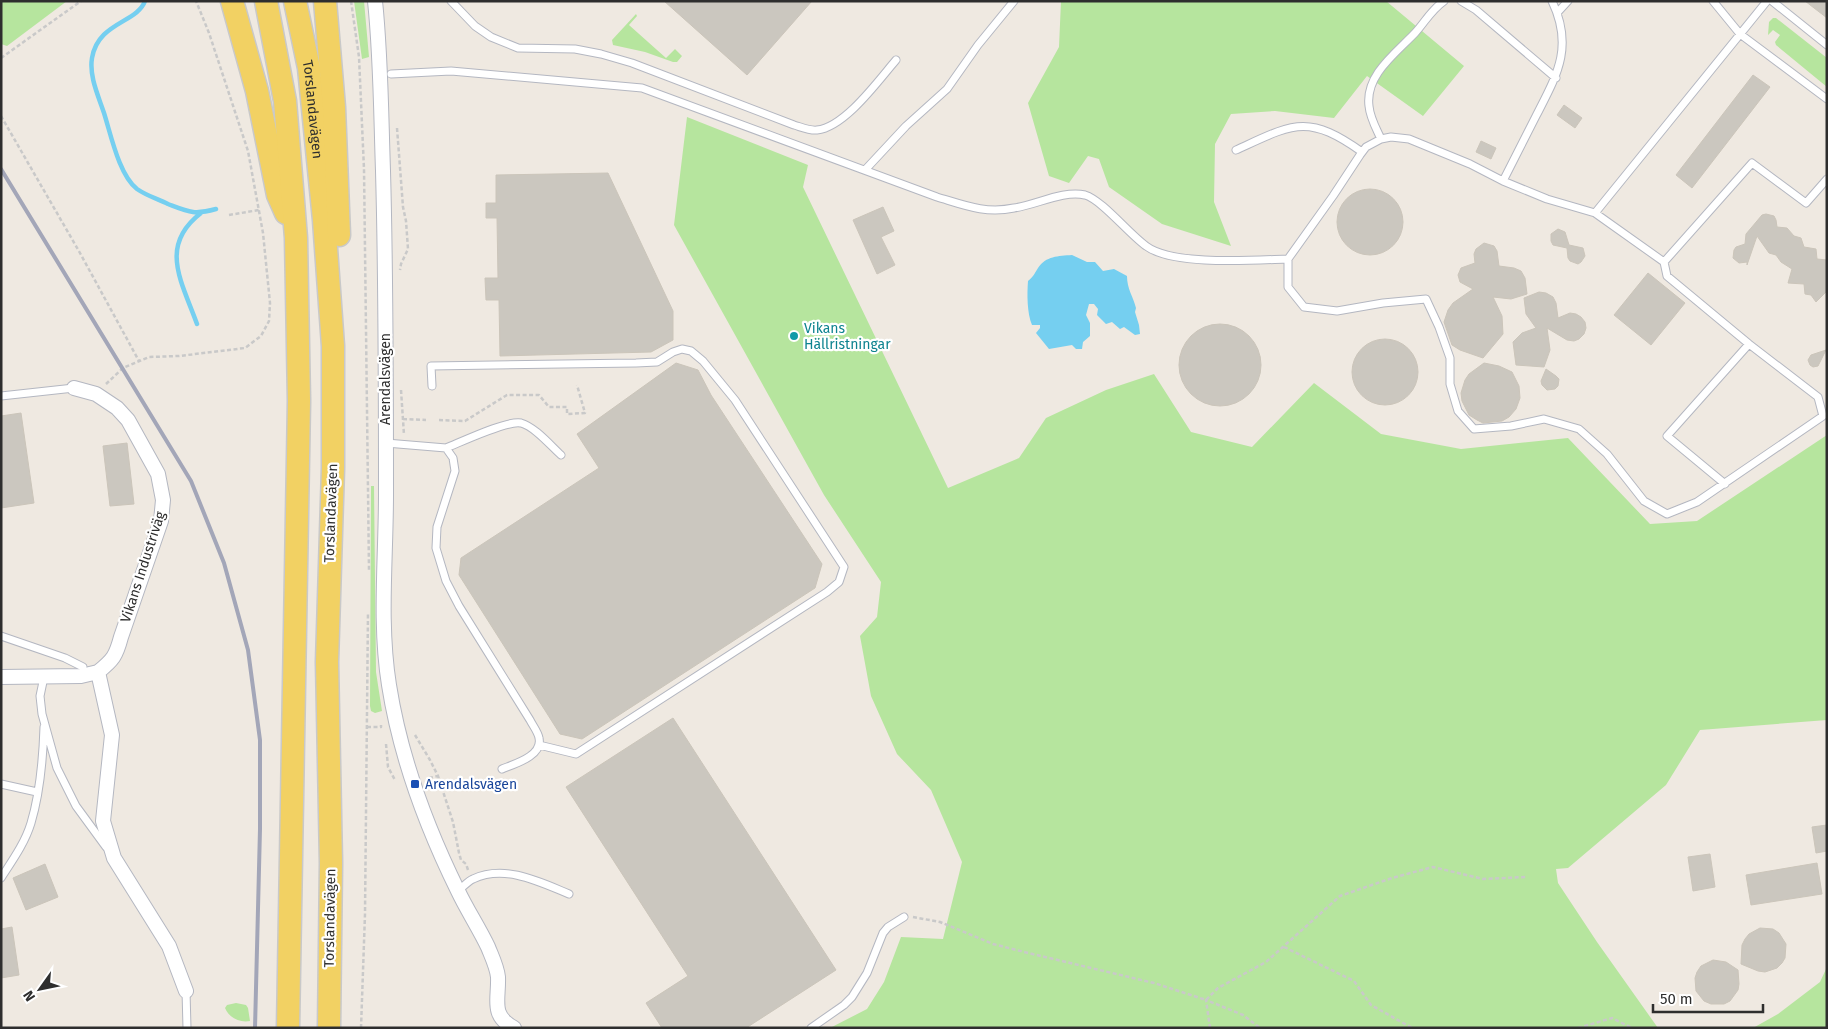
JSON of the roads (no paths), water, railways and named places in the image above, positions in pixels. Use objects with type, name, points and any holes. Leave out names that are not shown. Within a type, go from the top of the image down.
[{"type":"main road","points":[[232,1],[257,91],[278,195],[296,238]]},
{"type":"main road","name":"Torslandavägen","points":[[266,1],[285,101],[296,238],[299,401],[288,1028]]},
{"type":"main road","name":"Torslandavägen","points":[[296,1],[309,68],[324,220],[333,346],[333,468],[327,662],[331,864],[330,1028]]},
{"type":"main road","points":[[325,1],[334,108],[338,198],[340,316],[333,346]]},
{"type":"street","name":"Arendalsvägen","points":[[375,1],[380,79],[385,243],[385,646],[389,684],[394,713],[415,784],[441,854],[492,957],[497,974],[498,1013],[504,1022],[514,1028]]},
{"type":"street","name":"Vikans Industriväg","points":[[74,388],[96,394],[117,408],[128,420],[158,474],[163,500],[161,521],[116,654],[110,663],[98,672]]},
{"type":"street","points":[[1,676],[81,676],[98,672],[112,735],[103,821],[114,858],[169,946],[186,990]]},
{"type":"lane","points":[[451,1],[469,20],[491,37],[518,48],[575,49],[601,54],[632,63],[794,126],[816,131],[830,126],[845,116],[896,60]]},
{"type":"lane","points":[[865,170],[906,126],[947,89],[1014,1]]},
{"type":"lane","points":[[1381,139],[1371,117],[1369,107],[1371,84],[1387,63],[1417,31],[1433,9],[1444,1]]},
{"type":"lane","points":[[1461,1],[1476,10],[1556,78]]},
{"type":"lane","points":[[1503,181],[1556,78],[1562,54],[1562,27],[1552,1]]},
{"type":"lane","points":[[1557,13],[1568,1]]},
{"type":"lane","points":[[1712,1],[1740,34],[1827,99]]},
{"type":"lane","points":[[1595,213],[1767,1]]},
{"type":"lane","points":[[1772,1],[1827,45]]},
{"type":"lane","points":[[391,74],[451,71],[642,88],[976,209],[1013,209],[1074,194],[1086,196],[1096,201],[1148,248],[1167,254],[1204,260],[1288,259]]},
{"type":"lane","points":[[1236,150],[1277,132],[1306,126],[1331,132],[1362,152]]},
{"type":"lane","points":[[1391,137],[1408,139],[1470,164],[1503,181],[1595,213],[1664,262],[1667,276],[1749,344],[1818,397],[1823,416],[1697,502],[1667,514],[1644,501],[1607,454],[1579,429],[1544,419],[1511,426],[1474,430],[1458,411],[1450,384],[1450,358],[1426,299],[1383,303],[1337,311],[1304,307],[1288,287],[1288,259],[1362,152],[1366,147],[1381,139],[1391,137]]},
{"type":"lane","points":[[1664,262],[1752,163],[1806,203],[1827,179]]},
{"type":"lane","points":[[1725,484],[1667,436],[1749,344]]},
{"type":"lane","points":[[432,386],[432,366],[657,362],[682,349],[690,351],[703,361],[735,400],[844,567],[839,582],[827,592],[576,754],[539,745]]},
{"type":"lane","name":"Vikans Industriväg","points":[[1,396],[74,388]]},
{"type":"lane","points":[[386,443],[446,448],[508,424],[520,424],[533,430],[561,455]]},
{"type":"lane","points":[[446,448],[453,458],[455,471],[437,527],[436,548],[446,581],[463,613],[530,720],[539,738],[539,745],[531,756],[502,769]]},
{"type":"lane","points":[[1,636],[66,658],[83,667],[81,676]]},
{"type":"lane","points":[[44,677],[40,696],[57,768],[76,806],[114,858]]},
{"type":"lane","points":[[1,878],[18,852],[31,823],[43,761],[44,719]]},
{"type":"lane","points":[[1,784],[37,792]]},
{"type":"lane","points":[[458,891],[472,879],[502,873],[532,878],[568,894]]},
{"type":"lane","points":[[811,1028],[844,1005],[852,997],[867,973],[883,933],[888,927],[904,917]]},
{"type":"lane","points":[[186,990],[187,1028]]},
{"type":"water","points":[[1072,255],[1087,262],[1095,262],[1103,271],[1114,269],[1127,276],[1129,289],[1136,308],[1135,312],[1140,334],[1135,335],[1124,327],[1120,329],[1112,322],[1106,324],[1097,315],[1098,309],[1094,304],[1089,304],[1086,315],[1090,323],[1090,336],[1083,342],[1082,349],[1076,349],[1072,345],[1049,349],[1036,333],[1040,325],[1032,325],[1030,320],[1028,281],[1045,261],[1057,256]]},
{"type":"waterway","points":[[145,1],[134,14],[109,30],[102,37],[96,46],[92,58],[91,65],[95,85],[116,154],[120,165],[131,183],[145,194],[187,211],[202,212],[216,209]]},
{"type":"waterway","points":[[197,324],[180,279],[177,252],[180,238],[188,226],[201,213]]},
{"type":"railway","points":[[1,169],[191,481],[224,563],[248,650],[260,740],[260,829],[255,1028]]},
{"type":"place","name":"Vikans Hällristningar","points":[[794,336]]},
{"type":"place","name":"Arendalsvägen","points":[[415,784]]}]
